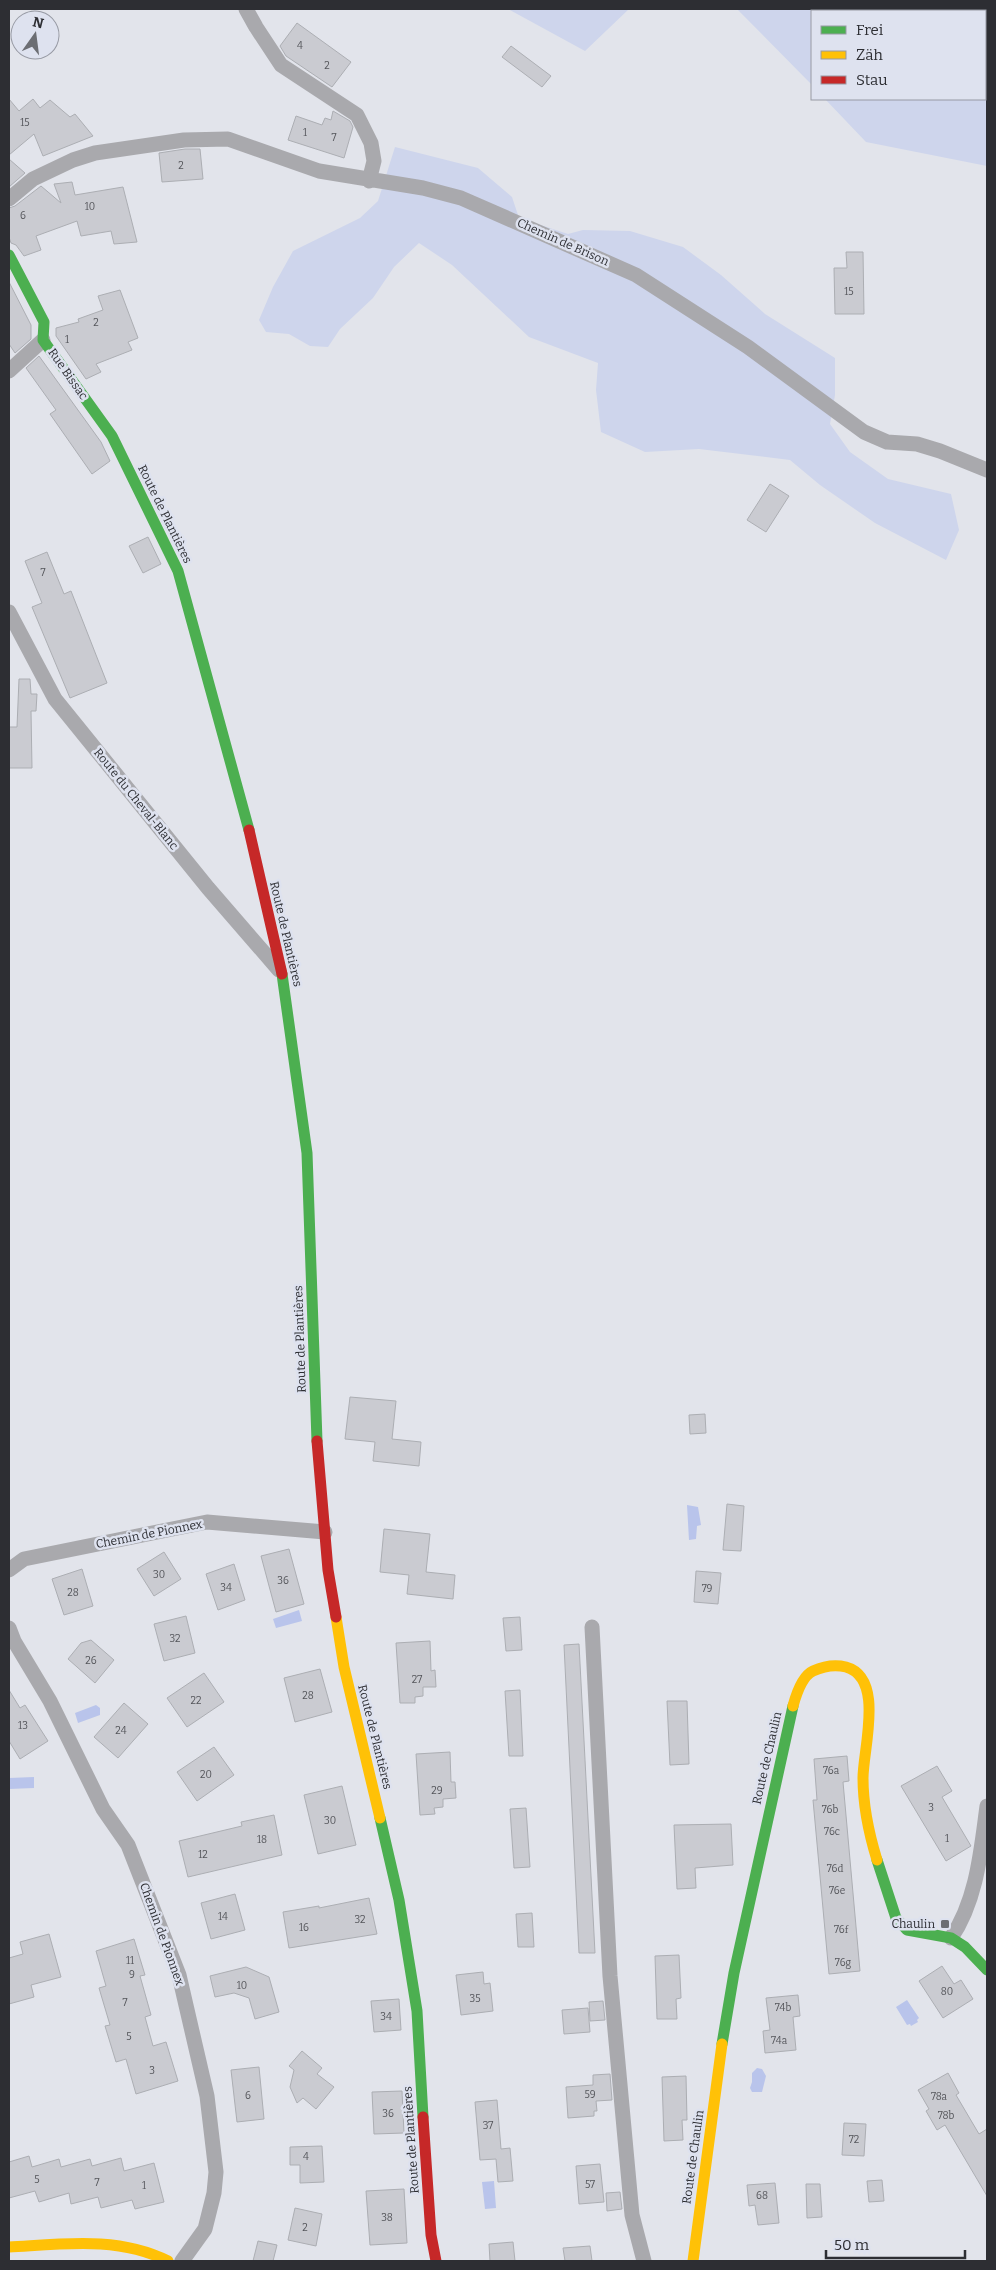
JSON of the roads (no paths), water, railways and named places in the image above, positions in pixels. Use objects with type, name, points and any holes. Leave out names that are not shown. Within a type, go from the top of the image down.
[{"type":"street","points":[[246,9],[281,65],[357,115],[371,143],[374,161],[369,181]]},
{"type":"street","name":"Chemin de Brison","points":[[9,199],[34,179],[73,160],[95,153],[184,140],[228,139],[319,171],[369,181],[423,188],[461,198],[636,275],[748,347],[864,432],[887,442],[917,444],[940,451],[987,470]]},
{"type":"street","name":"Rue Bissac","points":[[9,255],[44,322],[43,340],[112,436]]},
{"type":"street","points":[[9,371],[43,340]]},
{"type":"street","name":"Route de Plantières","points":[[112,436],[178,571],[248,828],[282,974],[307,1153],[318,1456],[328,1570],[344,1667],[399,1900],[417,2011],[431,2226],[436,2261]]},
{"type":"street","name":"Route du Cheval-Blanc","points":[[9,612],[55,699],[202,881],[282,974]]},
{"type":"street","name":"Chemin de Pionnex","points":[[9,1570],[24,1559],[207,1522],[324,1532]]},
{"type":"street","points":[[592,1627],[610,1976],[632,2214],[644,2261]]},
{"type":"street","name":"Chemin de Pionnex","points":[[9,1628],[14,1641],[50,1701],[103,1809],[128,1845],[179,1975],[207,2096],[216,2172],[214,2193],[205,2229],[182,2261]]},
{"type":"street","name":"Route de Chaulin","points":[[693,2261],[733,1982],[785,1738],[796,1694],[808,1674],[823,1666],[838,1665],[852,1670],[866,1684],[869,1714],[864,1787],[870,1838],[896,1918],[907,1930],[951,1938],[965,1947],[987,1970]]},
{"type":"street","points":[[951,1938],[962,1917],[977,1876],[987,1806]]},
{"type":"street","points":[[9,2247],[104,2244],[135,2248],[168,2261]]},
{"type":"water","points":[[687,1505],[698,1507],[701,1525],[697,1526],[696,1539],[689,1540]]},
{"type":"water","points":[[299,1610],[302,1621],[276,1628],[273,1619]]},
{"type":"water","points":[[96,1705],[100,1708],[100,1715],[78,1723],[75,1713]]},
{"type":"water","points":[[34,1777],[34,1788],[9,1789],[9,1778]]},
{"type":"water","points":[[907,2000],[919,2018],[918,2022],[911,2026],[910,2024],[907,2025],[896,2007]]},
{"type":"water","points":[[757,2068],[762,2069],[766,2076],[762,2092],[752,2092],[750,2088],[752,2073]]},
{"type":"water","points":[[494,2181],[496,2208],[485,2209],[482,2182]]},
{"type":"place","name":"Chaulin","points":[[945,1924]]}]
